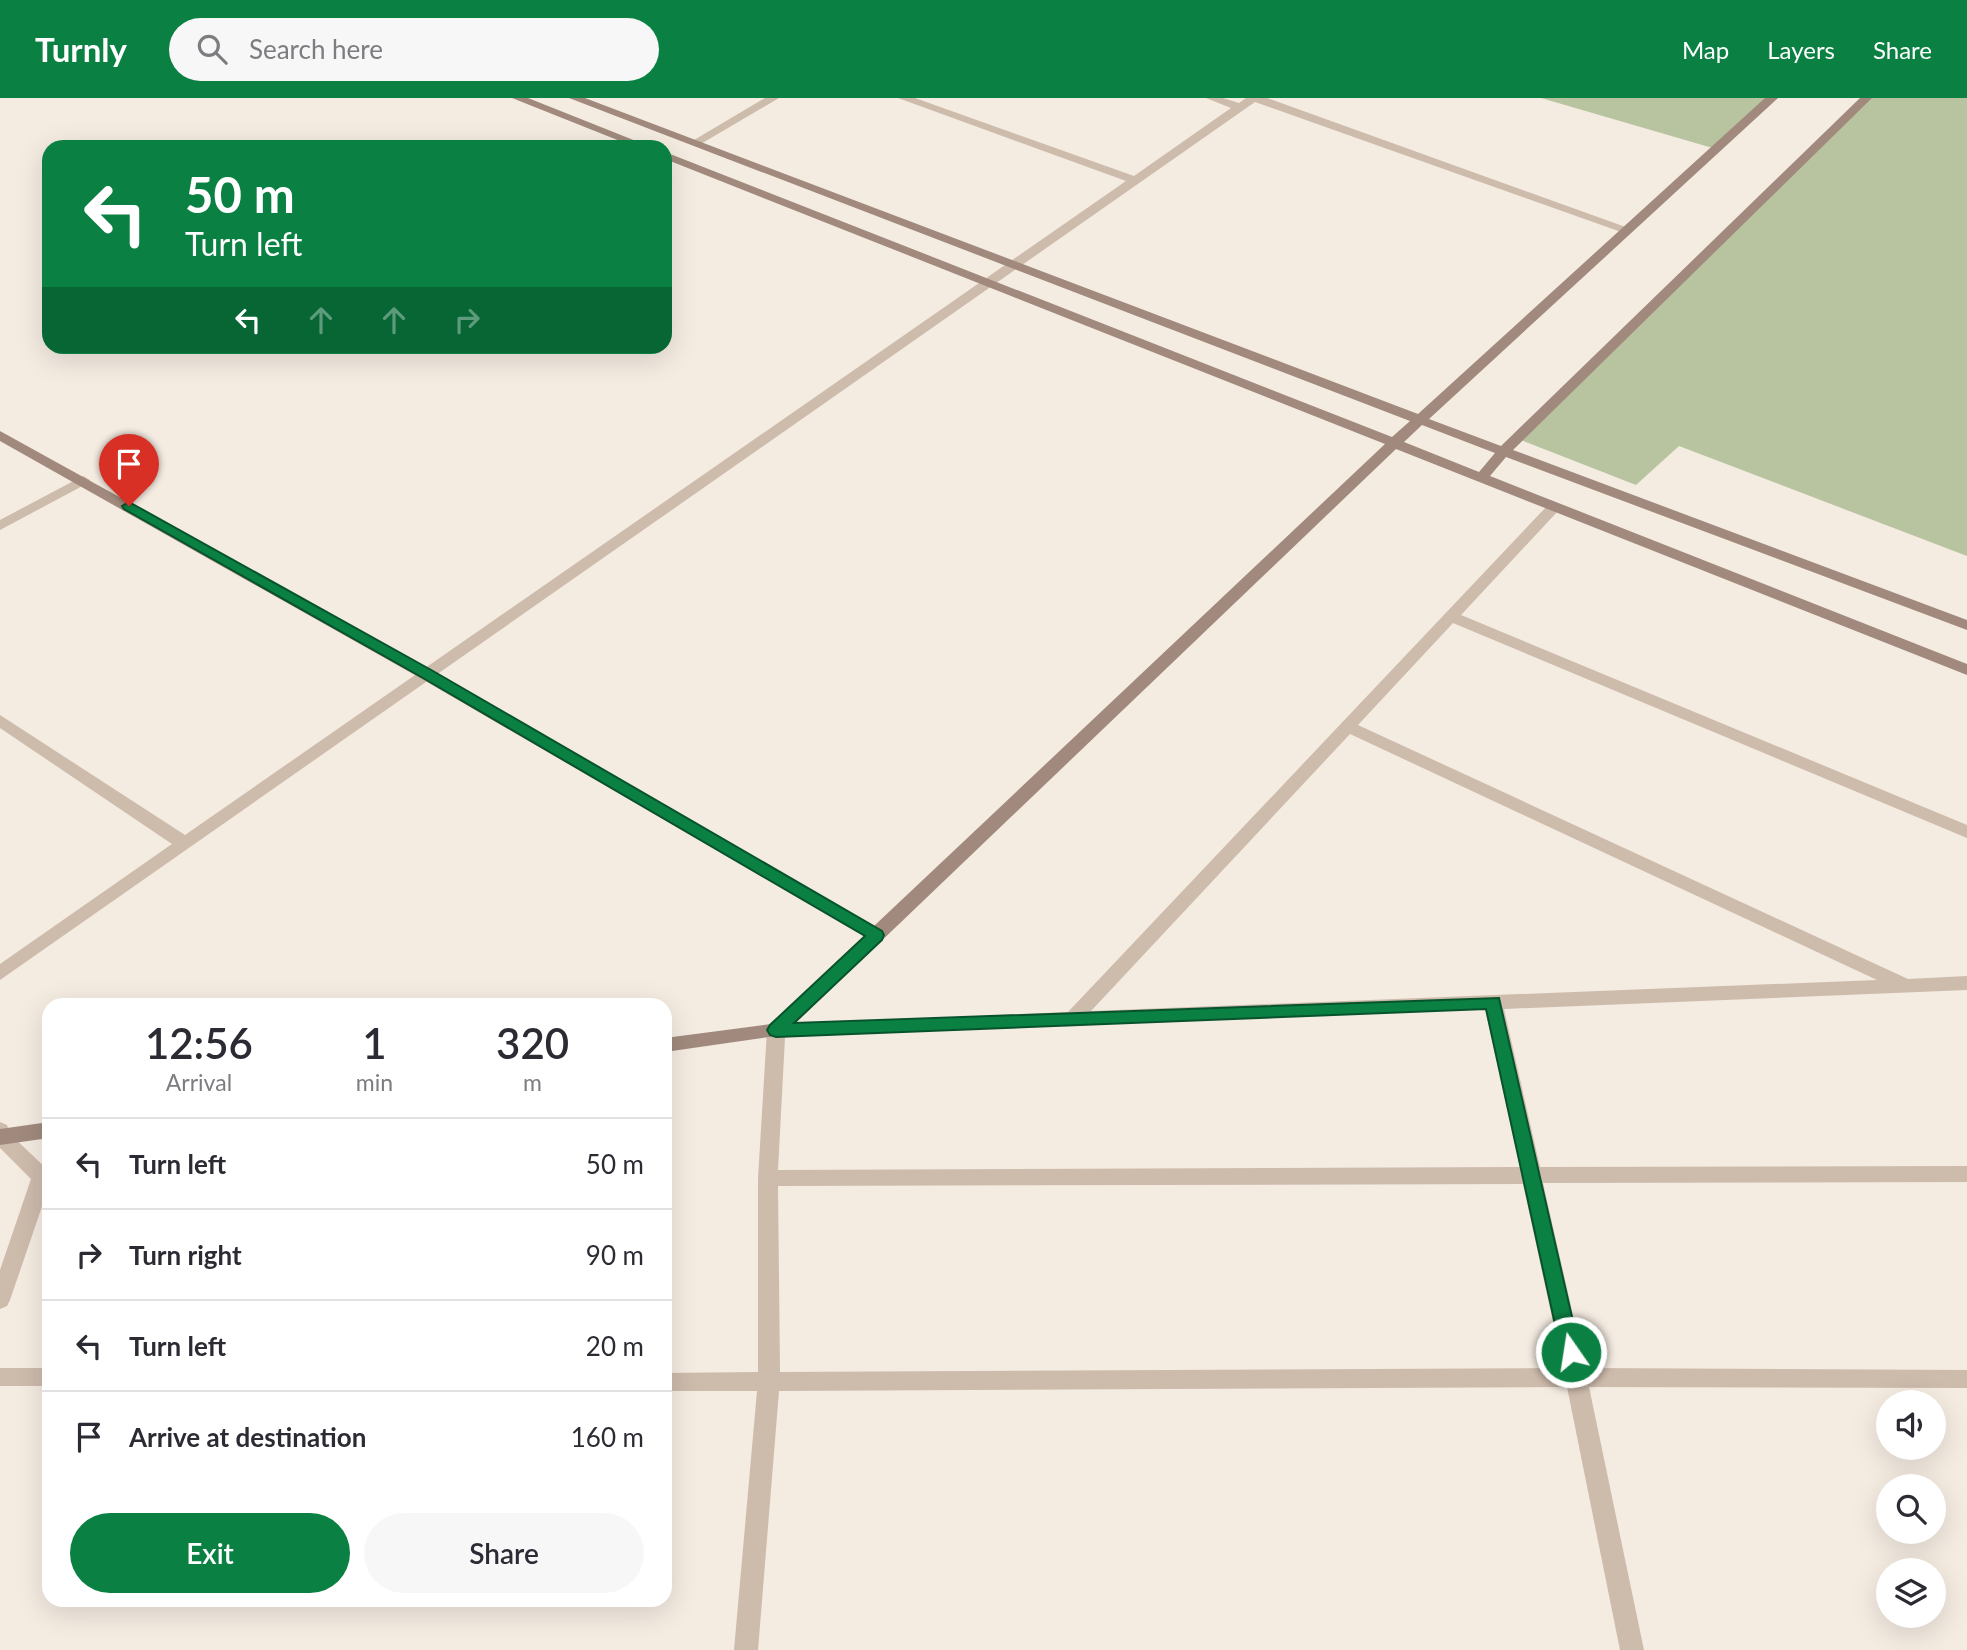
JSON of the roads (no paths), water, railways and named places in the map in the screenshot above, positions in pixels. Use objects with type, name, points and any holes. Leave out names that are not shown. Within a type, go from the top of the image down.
[{"type":"street","points":[[518,98],[627,140]]},
{"type":"street","points":[[575,98],[1420,421],[1967,625]]},
{"type":"street","points":[[695,143],[773,98]]},
{"type":"street","points":[[904,98],[1135,180]]},
{"type":"street","points":[[1212,98],[1240,107]]},
{"type":"street","points":[[0,973],[1254,98],[1628,230]]},
{"type":"street","points":[[746,1650],[769,1383],[768,1178],[776,1030],[1393,444],[1772,98]]},
{"type":"street","points":[[1480,479],[1503,452],[1866,98]]},
{"type":"street","points":[[672,158],[991,281],[1480,479],[1967,670]]},
{"type":"street","points":[[0,435],[428,674],[876,935]]},
{"type":"street","points":[[0,526],[83,480]]},
{"type":"street","points":[[1072,1019],[1553,508]]},
{"type":"street","points":[[1450,615],[1967,832]]},
{"type":"street","points":[[0,720],[185,844]]},
{"type":"street","points":[[1346,726],[1906,986]]},
{"type":"street","points":[[672,1044],[776,1030],[1967,983]]},
{"type":"street","points":[[1493,1002],[1576,1377],[1632,1650]]},
{"type":"street","points":[[0,1134],[42,1131]]},
{"type":"street","points":[[0,1134],[42,1177],[0,1300]]},
{"type":"street","points":[[768,1178],[1967,1174]]},
{"type":"street","points":[[0,1377],[42,1377]]},
{"type":"street","points":[[672,1382],[1576,1377],[1967,1379]]}]
